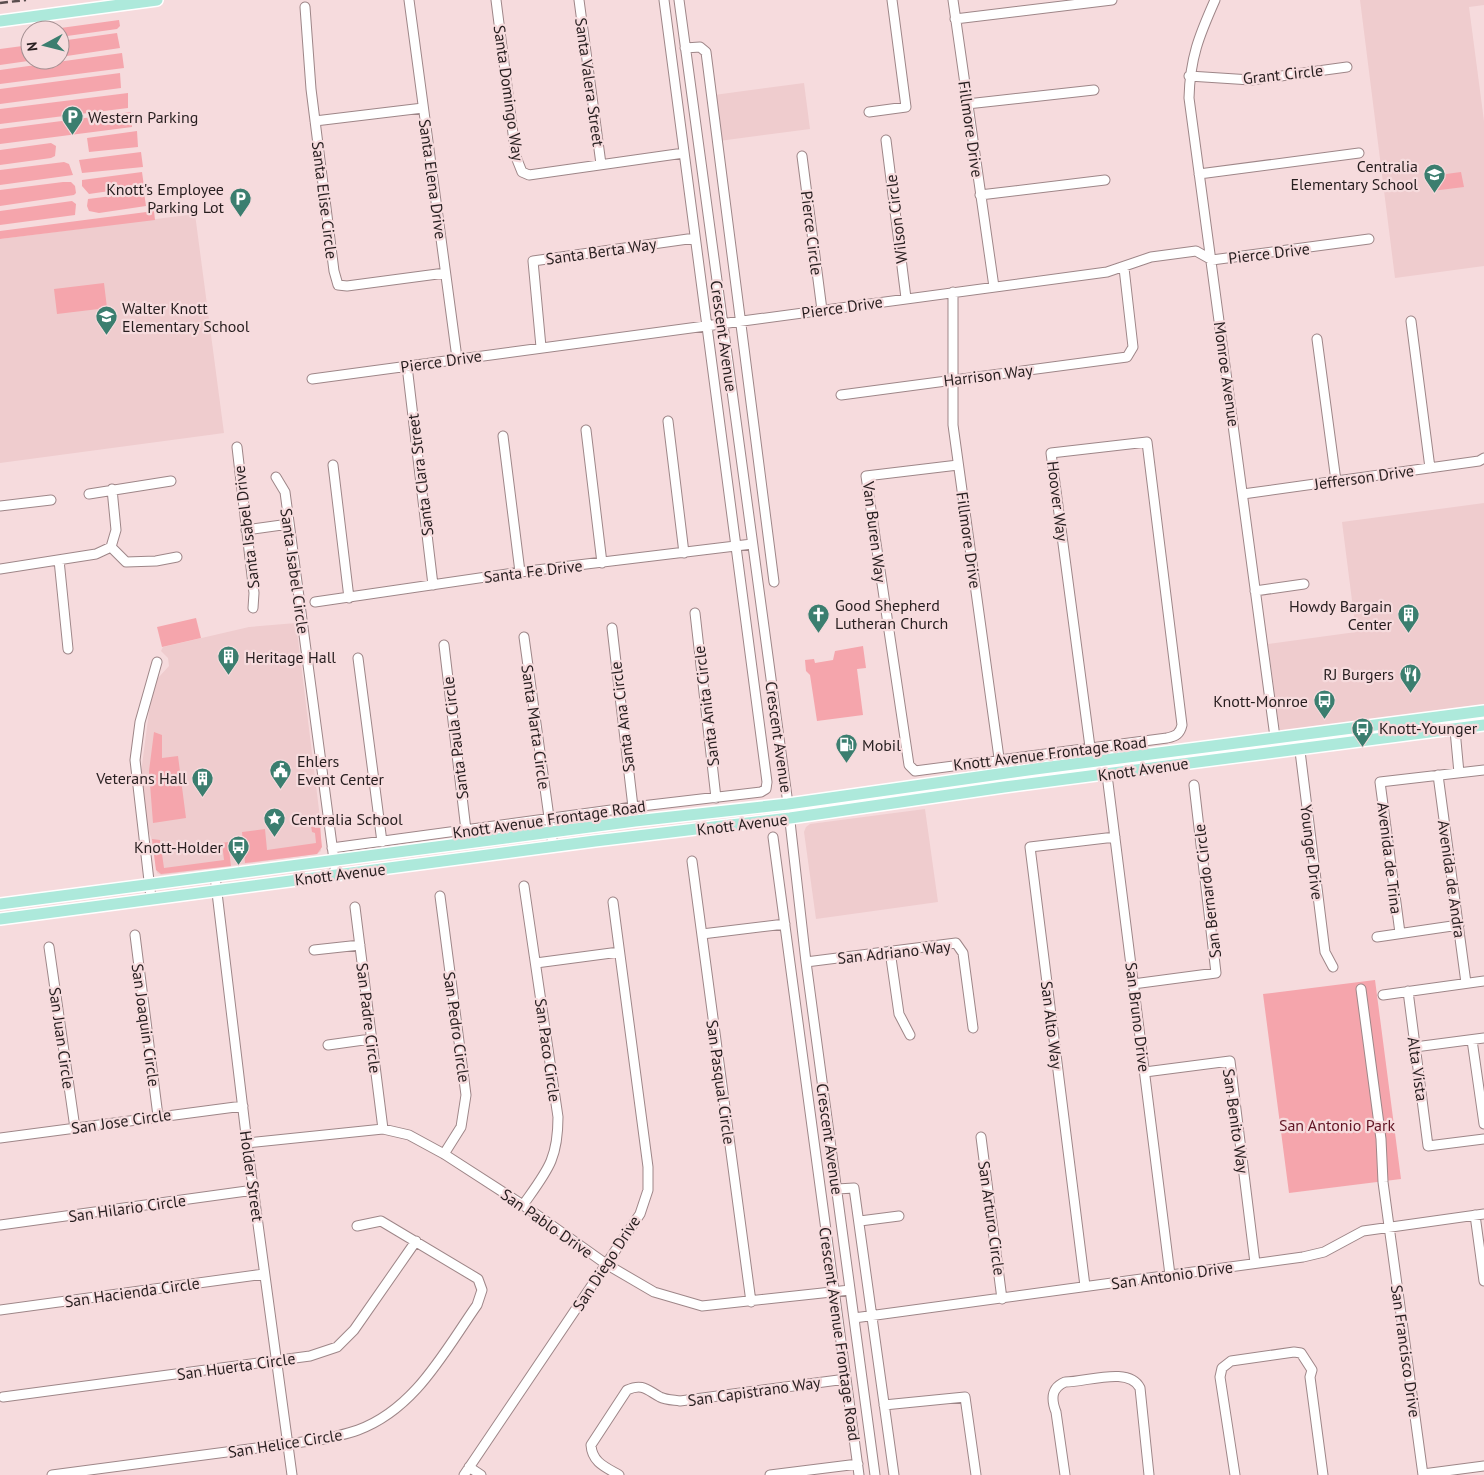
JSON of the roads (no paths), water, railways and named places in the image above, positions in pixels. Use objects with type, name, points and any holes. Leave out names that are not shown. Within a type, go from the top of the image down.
[{"type":"main road","points":[[0,21],[156,0]]},
{"type":"main road","name":"Knott Avenue","points":[[0,904],[788,804],[1105,759],[1275,739],[1484,711]]},
{"type":"main road","points":[[1453,715],[1455,730]]},
{"type":"main road","name":"Knott Avenue","points":[[0,919],[553,846],[790,818],[1107,774],[1484,725]]},
{"type":"main road","points":[[916,786],[918,800]]},
{"type":"street","name":"Santa Elena Drive","points":[[408,0],[457,358]]},
{"type":"street","name":"Santa Domingo Way","points":[[496,0],[517,165],[522,172],[529,175],[684,153]]},
{"type":"street","name":"Santa Valera Street","points":[[579,0],[601,164]]},
{"type":"street","name":"Crescent Avenue","points":[[664,0],[767,782],[766,789]]},
{"type":"street","name":"Crescent Avenue","points":[[679,0],[790,818],[806,962],[875,1475]]},
{"type":"street","points":[[869,112],[906,107],[892,0]]},
{"type":"street","name":"Fillmore Drive","points":[[953,0],[994,287]]},
{"type":"street","points":[[955,19],[1040,4],[1112,0]]},
{"type":"street","name":"Monroe Avenue","points":[[1215,0],[1195,46],[1190,76],[1189,98],[1277,752]]},
{"type":"street","name":"Santa Elise Circle","points":[[305,7],[315,121],[334,271],[338,285],[348,286],[445,273]]},
{"type":"street","points":[[685,48],[700,46],[706,52],[774,582]]},
{"type":"street","name":"Grant Circle","points":[[1190,76],[1251,80],[1347,67]]},
{"type":"street","points":[[968,104],[1094,90]]},
{"type":"street","points":[[315,121],[423,108]]},
{"type":"street","name":"Wilson Circle","points":[[886,140],[906,298]]},
{"type":"street","points":[[1199,174],[1359,153]]},
{"type":"street","name":"Pierce Circle","points":[[802,156],[822,310]]},
{"type":"street","points":[[980,195],[1104,180]]},
{"type":"street","name":"Santa Berta Way","points":[[541,347],[533,261],[695,238]]},
{"type":"street","name":"Pierce Drive","points":[[312,379],[723,322],[994,287],[1124,268],[1151,257],[1196,251],[1212,260],[1369,239]]},
{"type":"street","name":"Harrison Way","points":[[841,395],[1124,358],[1135,352],[1124,268]]},
{"type":"street","name":"Fillmore Drive","points":[[952,292],[953,425],[1003,788]]},
{"type":"street","points":[[1411,321],[1430,468]]},
{"type":"street","points":[[1317,339],[1336,481]]},
{"type":"street","name":"Santa Clara Street","points":[[406,366],[433,585]]},
{"type":"street","points":[[668,421],[684,553]]},
{"type":"street","points":[[586,430],[602,562]]},
{"type":"street","points":[[503,436],[520,572]]},
{"type":"street","name":"Hoover Way","points":[[1090,747],[1051,453],[1147,442],[1182,725]]},
{"type":"street","name":"Santa Isabel Drive","points":[[236,446],[254,593],[253,608]]},
{"type":"street","name":"Jefferson Drive","points":[[1243,494],[1479,461],[1484,458]]},
{"type":"street","name":"Van Buren Way","points":[[910,768],[866,476],[958,464]]},
{"type":"street","points":[[333,465],[349,598]]},
{"type":"street","name":"Santa Isabel Circle","points":[[276,477],[285,492],[336,875]]},
{"type":"street","points":[[89,494],[171,481]]},
{"type":"street","points":[[0,569],[96,554],[111,547],[116,530],[112,489]]},
{"type":"street","points":[[0,506],[51,500]]},
{"type":"street","points":[[246,530],[289,524]]},
{"type":"street","name":"Santa Fe Drive","points":[[315,602],[520,572],[752,544]]},
{"type":"street","points":[[111,547],[126,562],[156,561],[177,557]]},
{"type":"street","points":[[59,560],[68,649]]},
{"type":"street","points":[[1256,591],[1304,584]]},
{"type":"street","name":"Santa Anita Circle","points":[[695,613],[716,798]]},
{"type":"street","name":"Santa Ana Circle","points":[[612,628],[633,807]]},
{"type":"street","name":"Santa Marta Circle","points":[[524,637],[553,846]]},
{"type":"street","name":"Santa Paula Circle","points":[[444,645],[466,830]]},
{"type":"street","points":[[358,658],[382,842]]},
{"type":"street","points":[[151,898],[135,760],[140,722],[157,662]]},
{"type":"street","name":"Knott Avenue Frontage Road","points":[[910,768],[915,771],[1167,738],[1177,735],[1181,731],[1182,725]]},
{"type":"street","points":[[1455,730],[1459,773]]},
{"type":"street","name":"Younger Drive","points":[[1298,735],[1325,952],[1333,967]]},
{"type":"street","name":"San Bruno Drive","points":[[1105,759],[1170,1275]]},
{"type":"street","points":[[1438,775],[1484,770]]},
{"type":"street","name":"Avenida de Trina","points":[[1400,934],[1380,782],[1438,775]]},
{"type":"street","name":"Avenida de Andra","points":[[1438,775],[1466,983]]},
{"type":"street","name":"San Bernardo Circle","points":[[1133,984],[1216,973],[1194,785]]},
{"type":"street","name":"Knott Avenue Frontage Road","points":[[332,848],[633,807],[762,792],[766,789]]},
{"type":"street","name":"Crescent Avenue Frontage Road","points":[[773,837],[859,1475]]},
{"type":"street","name":"San Alto Way","points":[[1085,1286],[1030,848],[1115,837]]},
{"type":"street","name":"San Pasqual Circle","points":[[692,861],[751,1302]]},
{"type":"street","name":"Holder Street","points":[[215,876],[247,1143],[292,1475]]},
{"type":"street","name":"San Paco Circle","points":[[523,1205],[550,1166],[558,1142],[558,1117],[524,886]]},
{"type":"street","name":"San Pedro Circle","points":[[440,896],[466,1095],[461,1126],[444,1154]]},
{"type":"street","name":"San Diego Drive","points":[[467,1471],[640,1214],[648,1190],[648,1168],[614,902]]},
{"type":"street","name":"San Padre Circle","points":[[355,907],[383,1129]]},
{"type":"street","points":[[702,934],[785,924]]},
{"type":"street","points":[[1377,937],[1458,926]]},
{"type":"street","name":"San Joaquin Circle","points":[[134,935],[158,1116]]},
{"type":"street","name":"San Adriano Way","points":[[806,962],[956,943],[963,953],[973,1028]]},
{"type":"street","points":[[314,950],[360,946]]},
{"type":"street","name":"San Juan Circle","points":[[49,948],[75,1128]]},
{"type":"street","points":[[890,951],[899,1014],[910,1035]]},
{"type":"street","points":[[536,963],[619,952]]},
{"type":"street","points":[[1383,995],[1484,981]]},
{"type":"street","name":"San Francisco Drive","points":[[1361,989],[1381,1139],[1382,1182],[1423,1474]]},
{"type":"street","name":"Alta Vista","points":[[1408,991],[1428,1146],[1484,1139]]},
{"type":"street","points":[[1415,1048],[1484,1038]]},
{"type":"street","points":[[328,1045],[371,1039]]},
{"type":"street","points":[[1472,1040],[1484,1124]]},
{"type":"street","name":"San Benito Way","points":[[1144,1072],[1230,1061],[1255,1263]]},
{"type":"street","name":"San Jose Circle","points":[[0,1138],[243,1106]]},
{"type":"street","name":"San Pablo Drive","points":[[247,1143],[383,1129],[409,1135],[444,1154],[523,1205],[606,1264],[654,1292],[702,1306],[850,1290]]},
{"type":"street","name":"San Arturo Circle","points":[[981,1137],[1002,1299]]},
{"type":"street","name":"Crescent Avenue Frontage Road","points":[[837,1189],[854,1188],[860,1220],[894,1475]]},
{"type":"street","name":"San Hilario Circle","points":[[0,1225],[254,1190]]},
{"type":"street","points":[[1479,1215],[1484,1281]]},
{"type":"street","name":"San Antonio Drive","points":[[854,1318],[1002,1299],[1324,1252],[1362,1231],[1479,1215]]},
{"type":"street","points":[[860,1220],[899,1216]]},
{"type":"street","name":"San Helice Circle","points":[[52,1475],[325,1439],[359,1430],[397,1409],[420,1386],[477,1305],[482,1290],[478,1279],[381,1222],[357,1226]]},
{"type":"street","name":"San Huerta Circle","points":[[3,1397],[310,1356],[337,1347],[354,1330],[416,1241]]},
{"type":"street","name":"San Hacienda Circle","points":[[0,1310],[264,1274]]},
{"type":"street","points":[[1235,1475],[1220,1377],[1222,1368],[1231,1361],[1294,1352],[1301,1353],[1312,1370],[1310,1378],[1323,1475]]},
{"type":"street","points":[[1065,1475],[1052,1394],[1058,1385],[1065,1382],[1122,1375],[1131,1377],[1140,1388],[1149,1475]]},
{"type":"street","name":"San Capistrano Way","points":[[619,1475],[593,1457],[591,1444],[627,1390],[635,1386],[642,1386],[662,1398],[680,1401],[846,1379]]},
{"type":"street","points":[[884,1404],[965,1397],[976,1475]]},
{"type":"street","points":[[770,1475],[858,1464]]},
{"type":"street","points":[[1423,1474],[1484,1466]]},
{"type":"street","points":[[467,1471],[480,1475]]},
{"type":"railway","points":[[0,3],[26,0]]},
{"type":"place","name":"Western Parking","points":[[72,136]]},
{"type":"place","name":"Centralia Elementary School","points":[[1434,194]]},
{"type":"place","name":"Knott's Employee Parking Lot","points":[[240,217]]},
{"type":"place","name":"Walter Knott Elementary School","points":[[106,336]]},
{"type":"place","name":"Good Shepherd Lutheran Church","points":[[819,633]]},
{"type":"place","name":"Howdy Bargain Center","points":[[1408,634]]},
{"type":"place","name":"Heritage Hall","points":[[229,676]]},
{"type":"place","name":"RJ Burgers","points":[[1410,693]]},
{"type":"place","name":"Knott-Monroe","points":[[1324,720]]},
{"type":"place","name":"Knott-Younger","points":[[1363,747]]},
{"type":"place","name":"Mobil","points":[[846,764]]},
{"type":"place","name":"Ehlers Event Center","points":[[281,789]]},
{"type":"place","name":"Veterans Hall","points":[[203,797]]},
{"type":"place","name":"Centralia School","points":[[275,838]]},
{"type":"place","name":"Knott-Holder","points":[[239,866]]},
{"type":"park label","name":"San Antonio Park","points":[[1337,1125]]}]
